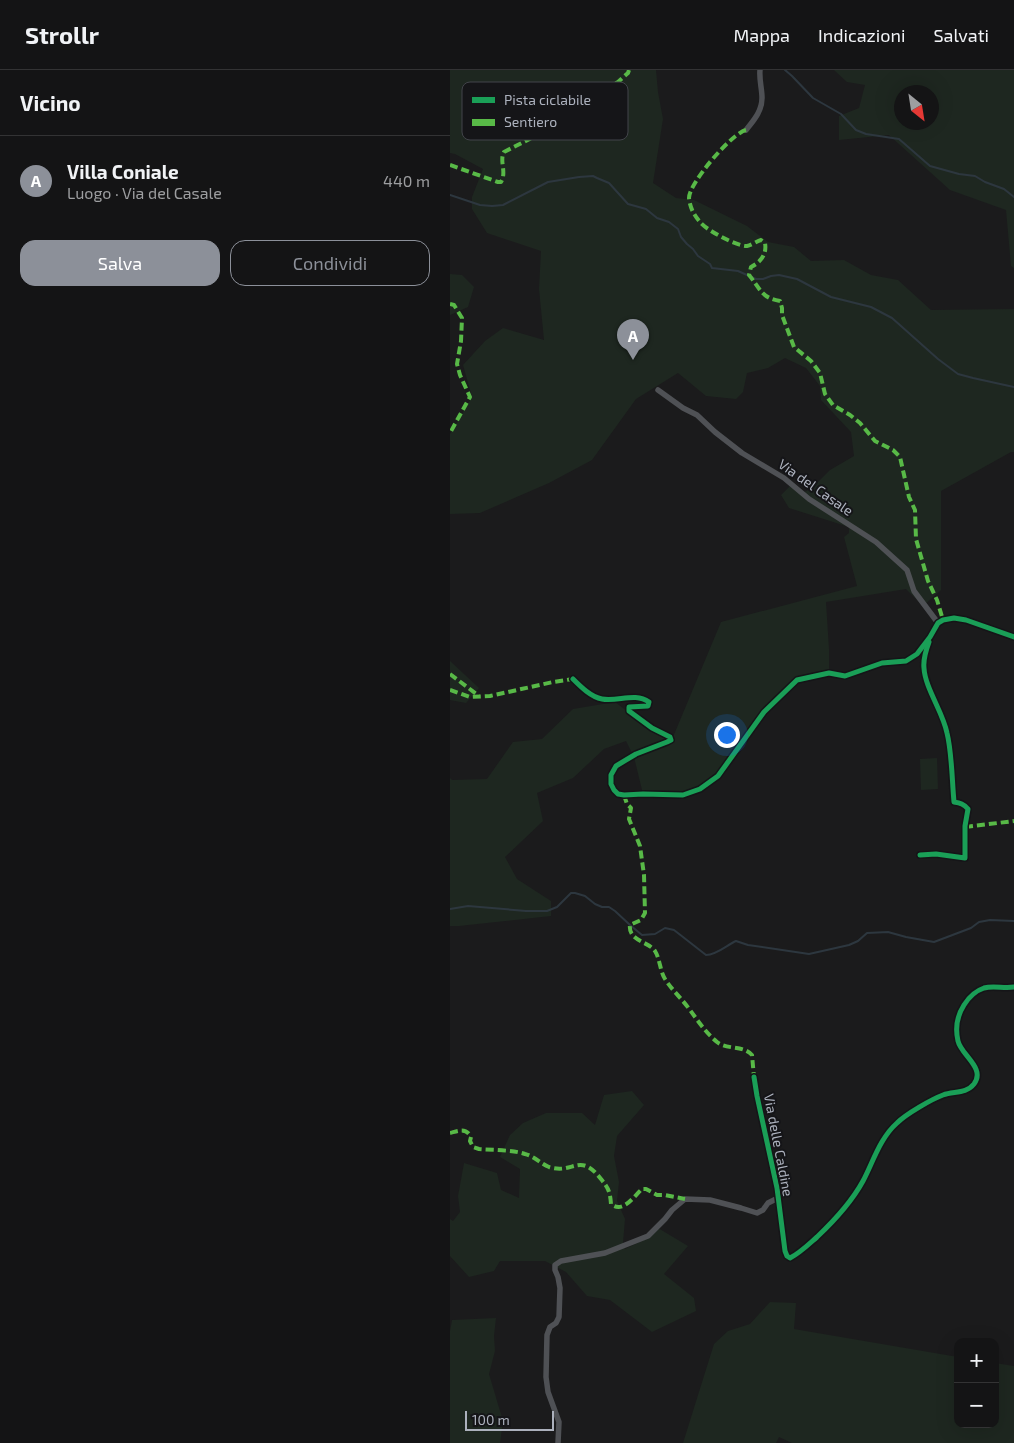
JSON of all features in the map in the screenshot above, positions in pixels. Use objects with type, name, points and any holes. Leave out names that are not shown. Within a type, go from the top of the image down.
[{"type":"street","points":[[746,130],[760,112],[762,98],[759,78],[760,70]]},
{"type":"street","name":"Via del Casale","points":[[658,390],[683,408],[697,415],[742,453],[784,478],[810,499],[876,542],[907,570],[914,591],[938,623]]},
{"type":"street","points":[[574,679],[582,688],[597,698],[608,700],[635,697],[647,700],[649,702],[648,706],[629,707],[629,711],[652,728],[670,737],[670,740],[667,742],[636,754],[616,766],[611,775],[611,784],[614,790],[618,794],[624,795],[683,795],[700,789],[718,776],[764,712],[797,680],[829,673],[845,676],[882,663],[906,661],[917,654],[938,623],[943,620],[954,618],[966,620],[1014,637]]},
{"type":"street","points":[[920,856],[936,854],[965,858],[965,827],[968,809],[960,803],[954,802],[948,735],[924,669],[925,655],[930,637]]},
{"type":"street","name":"Via delle Caldine","points":[[754,1077],[778,1198],[785,1251],[790,1258],[810,1243],[849,1204],[862,1183],[882,1141],[897,1123],[940,1096],[970,1089],[977,1075],[976,1068],[958,1042],[958,1014],[967,1000],[977,991],[993,986],[1014,987]]},
{"type":"street","name":"Via delle Caldine","points":[[558,1443],[558,1415],[548,1392],[546,1377],[547,1334],[550,1327],[556,1323],[559,1317],[560,1288],[555,1264],[561,1260],[605,1254],[648,1236],[685,1199],[710,1200],[757,1213],[763,1210],[768,1203],[778,1198]]},
{"type":"shaded area","points":[[450,70],[656,70],[663,119],[653,183],[676,198],[694,200],[747,226],[768,242],[794,247],[811,261],[844,260],[871,275],[898,280],[931,310],[1014,309],[1014,452],[941,491],[941,590],[923,606],[906,589],[826,602],[829,673],[797,680],[764,712],[718,776],[683,795],[643,794],[634,757],[626,741],[604,749],[573,778],[537,793],[543,821],[505,857],[517,879],[551,901],[551,916],[459,926],[450,926],[450,778],[452,780],[487,779],[513,742],[542,739],[573,709],[615,702],[658,735],[673,737],[721,622],[857,586],[844,537],[849,533],[849,527],[789,508],[781,495],[790,486],[804,492],[811,489],[830,470],[854,456],[851,432],[821,400],[820,386],[806,368],[785,358],[768,368],[747,373],[743,392],[736,399],[706,396],[678,373],[636,399],[592,460],[549,483],[480,513],[450,514],[450,434],[472,397],[463,365],[485,341],[503,328],[544,340],[539,289],[541,251],[487,233],[472,209],[472,197],[483,169],[450,153]]},
{"type":"shaded area","points":[[834,70],[1014,70],[1014,268],[1011,266],[1006,210],[950,190],[889,135],[839,140],[839,116],[859,108],[865,85],[847,82]]},
{"type":"shaded area","points":[[450,274],[462,275],[474,287],[468,307],[450,315]]},
{"type":"shaded area","points":[[450,661],[479,688],[466,703],[450,700]]},
{"type":"shaded area","points":[[937,758],[938,789],[921,790],[920,759]]},
{"type":"shaded area","points":[[632,1091],[644,1105],[617,1136],[614,1156],[619,1182],[617,1201],[625,1219],[623,1243],[625,1249],[646,1239],[658,1228],[688,1246],[664,1274],[694,1298],[696,1311],[652,1332],[610,1300],[587,1296],[566,1272],[545,1261],[500,1261],[494,1271],[469,1277],[450,1256],[450,1219],[453,1221],[460,1212],[458,1196],[464,1163],[497,1173],[501,1190],[519,1198],[520,1169],[500,1157],[510,1135],[523,1123],[546,1113],[582,1113],[595,1125],[604,1095]]},
{"type":"shaded area","points":[[770,1302],[796,1303],[794,1329],[954,1356],[954,1428],[999,1428],[999,1364],[1014,1366],[1014,1443],[792,1443],[779,1437],[776,1443],[683,1443],[714,1344],[728,1331],[750,1324]]},
{"type":"shaded area","points":[[496,1318],[495,1351],[489,1374],[503,1421],[500,1443],[450,1443],[450,1331],[452,1320]]},
{"type":"waterway","points":[[785,70],[813,98],[841,114],[856,130],[866,134],[899,139],[930,166],[959,174],[975,176],[1004,189],[1014,197]]},
{"type":"waterway","points":[[450,195],[480,205],[503,205],[548,182],[593,176],[609,183],[628,204],[646,209],[657,218],[669,222],[678,229],[681,237],[698,256],[710,264],[712,268],[738,271],[756,279],[779,275],[797,279],[831,297],[871,307],[892,318],[938,359],[958,374],[1014,387]]},
{"type":"waterway","points":[[450,909],[468,906],[547,911],[557,907],[571,893],[575,893],[585,896],[602,907],[609,907],[642,935],[655,934],[665,928],[674,930],[706,955],[718,952],[736,941],[748,945],[809,954],[849,945],[858,941],[867,933],[888,932],[934,942],[971,928],[979,922],[990,920],[1014,921]]},
{"type":"marked path","points":[[618,82],[629,70]]},
{"type":"marked path","points":[[746,130],[731,140],[703,171],[691,191],[689,198],[691,208],[703,225],[730,241],[743,246],[761,240],[765,243],[764,254],[758,263],[751,267],[749,275],[765,295],[780,301],[782,315],[794,347],[811,361],[820,373],[825,394],[833,405],[860,423],[875,441],[893,450],[900,457],[909,497],[915,510],[916,539],[928,581],[937,600],[943,620]]},
{"type":"marked path","points":[[450,165],[501,182],[503,178],[502,159],[504,152],[528,140]]},
{"type":"marked path","points":[[450,304],[454,305],[462,318],[457,364],[470,397],[450,433]]},
{"type":"marked path","points":[[450,674],[479,696]]},
{"type":"marked path","points":[[450,690],[470,697],[490,696],[573,679]]},
{"type":"marked path","points":[[624,795],[627,804],[631,808],[629,819],[640,846],[644,875],[645,913],[641,920],[630,925],[630,930],[635,938],[655,951],[665,979],[709,1035],[725,1046],[744,1050],[752,1055],[754,1077]]},
{"type":"marked path","points":[[965,827],[1014,821]]},
{"type":"marked path","points":[[450,1133],[467,1132],[471,1137],[470,1141],[473,1147],[520,1153],[531,1156],[549,1167],[558,1169],[581,1165],[587,1166],[606,1185],[610,1193],[611,1204],[615,1207],[628,1203],[642,1189],[657,1195],[685,1199]]},
{"type":"cycle path","points":[[573,679],[586,691],[598,698],[608,700],[632,697],[644,699],[649,702],[648,706],[629,707],[629,711],[652,728],[670,737],[671,740],[636,754],[616,766],[611,775],[611,784],[614,790],[618,794],[624,795],[683,795],[700,789],[718,776],[764,712],[797,680],[829,673],[845,676],[882,663],[906,661],[917,654],[938,623],[943,620],[954,618],[966,620],[1014,637]]},
{"type":"cycle path","points":[[920,855],[936,854],[965,858],[965,826],[968,809],[962,804],[954,802],[949,741],[945,725],[925,676],[924,661],[929,642]]},
{"type":"cycle path","points":[[754,1077],[777,1188],[785,1251],[790,1258],[817,1237],[848,1204],[863,1181],[881,1143],[901,1119],[932,1100],[943,1095],[964,1091],[974,1084],[977,1072],[960,1046],[957,1036],[960,1013],[968,999],[981,989],[1014,987]]},
{"type":"place","name":"Villa Coniale","points":[[633,360]]}]
